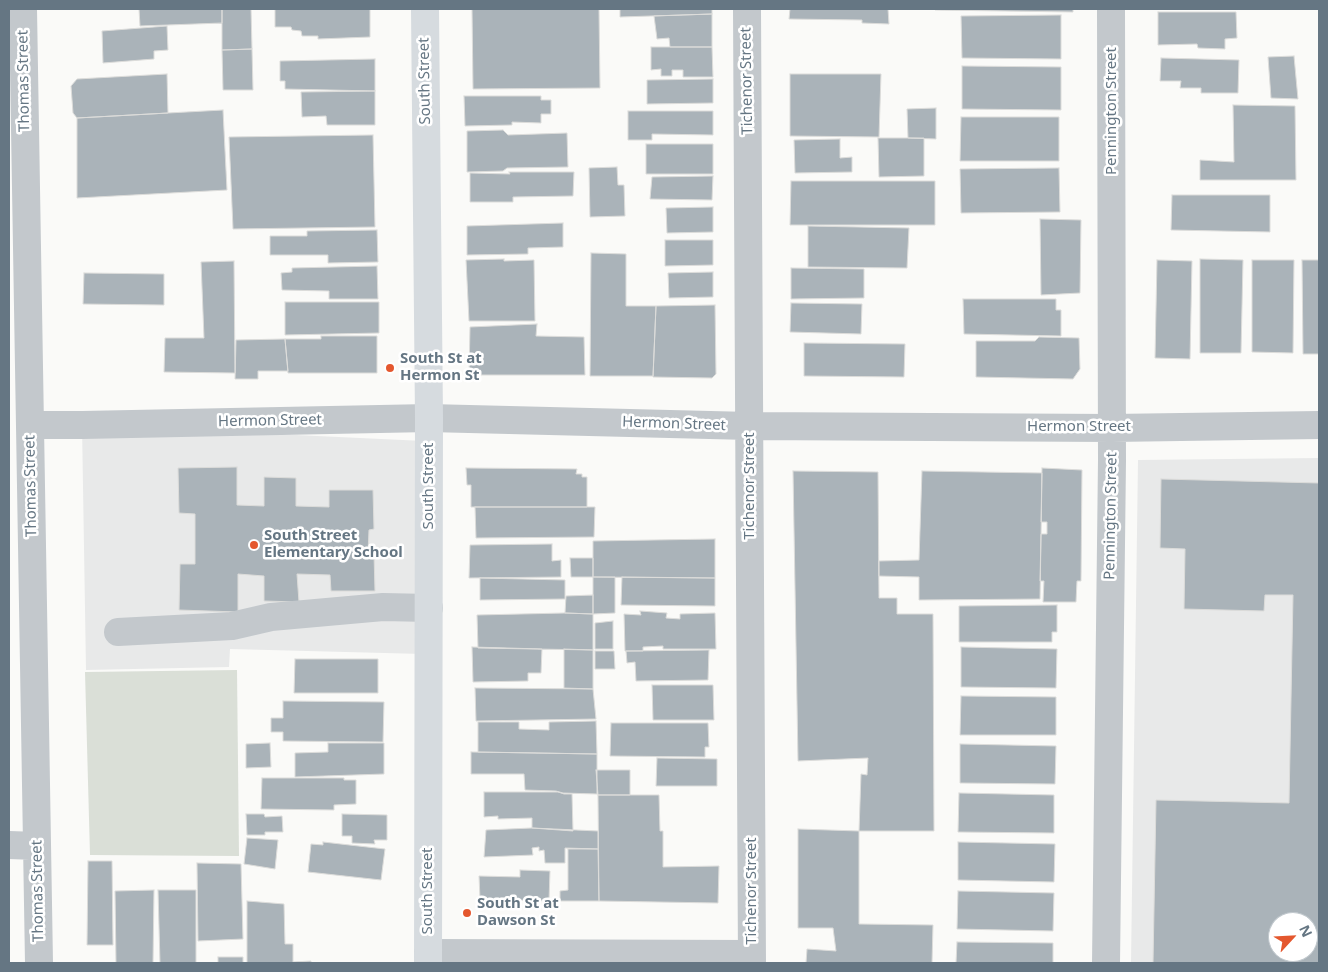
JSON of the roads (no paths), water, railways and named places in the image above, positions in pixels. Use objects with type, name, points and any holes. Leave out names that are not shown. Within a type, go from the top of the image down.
[{"type":"main road","name":"South Street","points":[[425,9],[429,418],[428,958]]},
{"type":"street","name":"Thomas Street","points":[[23,9],[17,192],[30,425],[39,963]]},
{"type":"street","name":"Tichenor Street","points":[[747,9],[752,959]]},
{"type":"street","name":"Pennington Street","points":[[1106,963],[1112,428],[1112,9]]},
{"type":"street","name":"Hermon Street","points":[[30,425],[429,418],[750,426],[1112,428],[1319,425]]},
{"type":"street","points":[[118,632],[232,626],[271,617],[383,607],[429,608]]},
{"type":"street","points":[[9,845],[37,846]]},
{"type":"street","points":[[428,958],[752,959]]},
{"type":"place","name":"South St at Hermon St","points":[[390,368]]},
{"type":"place","name":"South Street Elementary School","points":[[254,545]]},
{"type":"place","name":"South St at Dawson St","points":[[467,913]]}]
